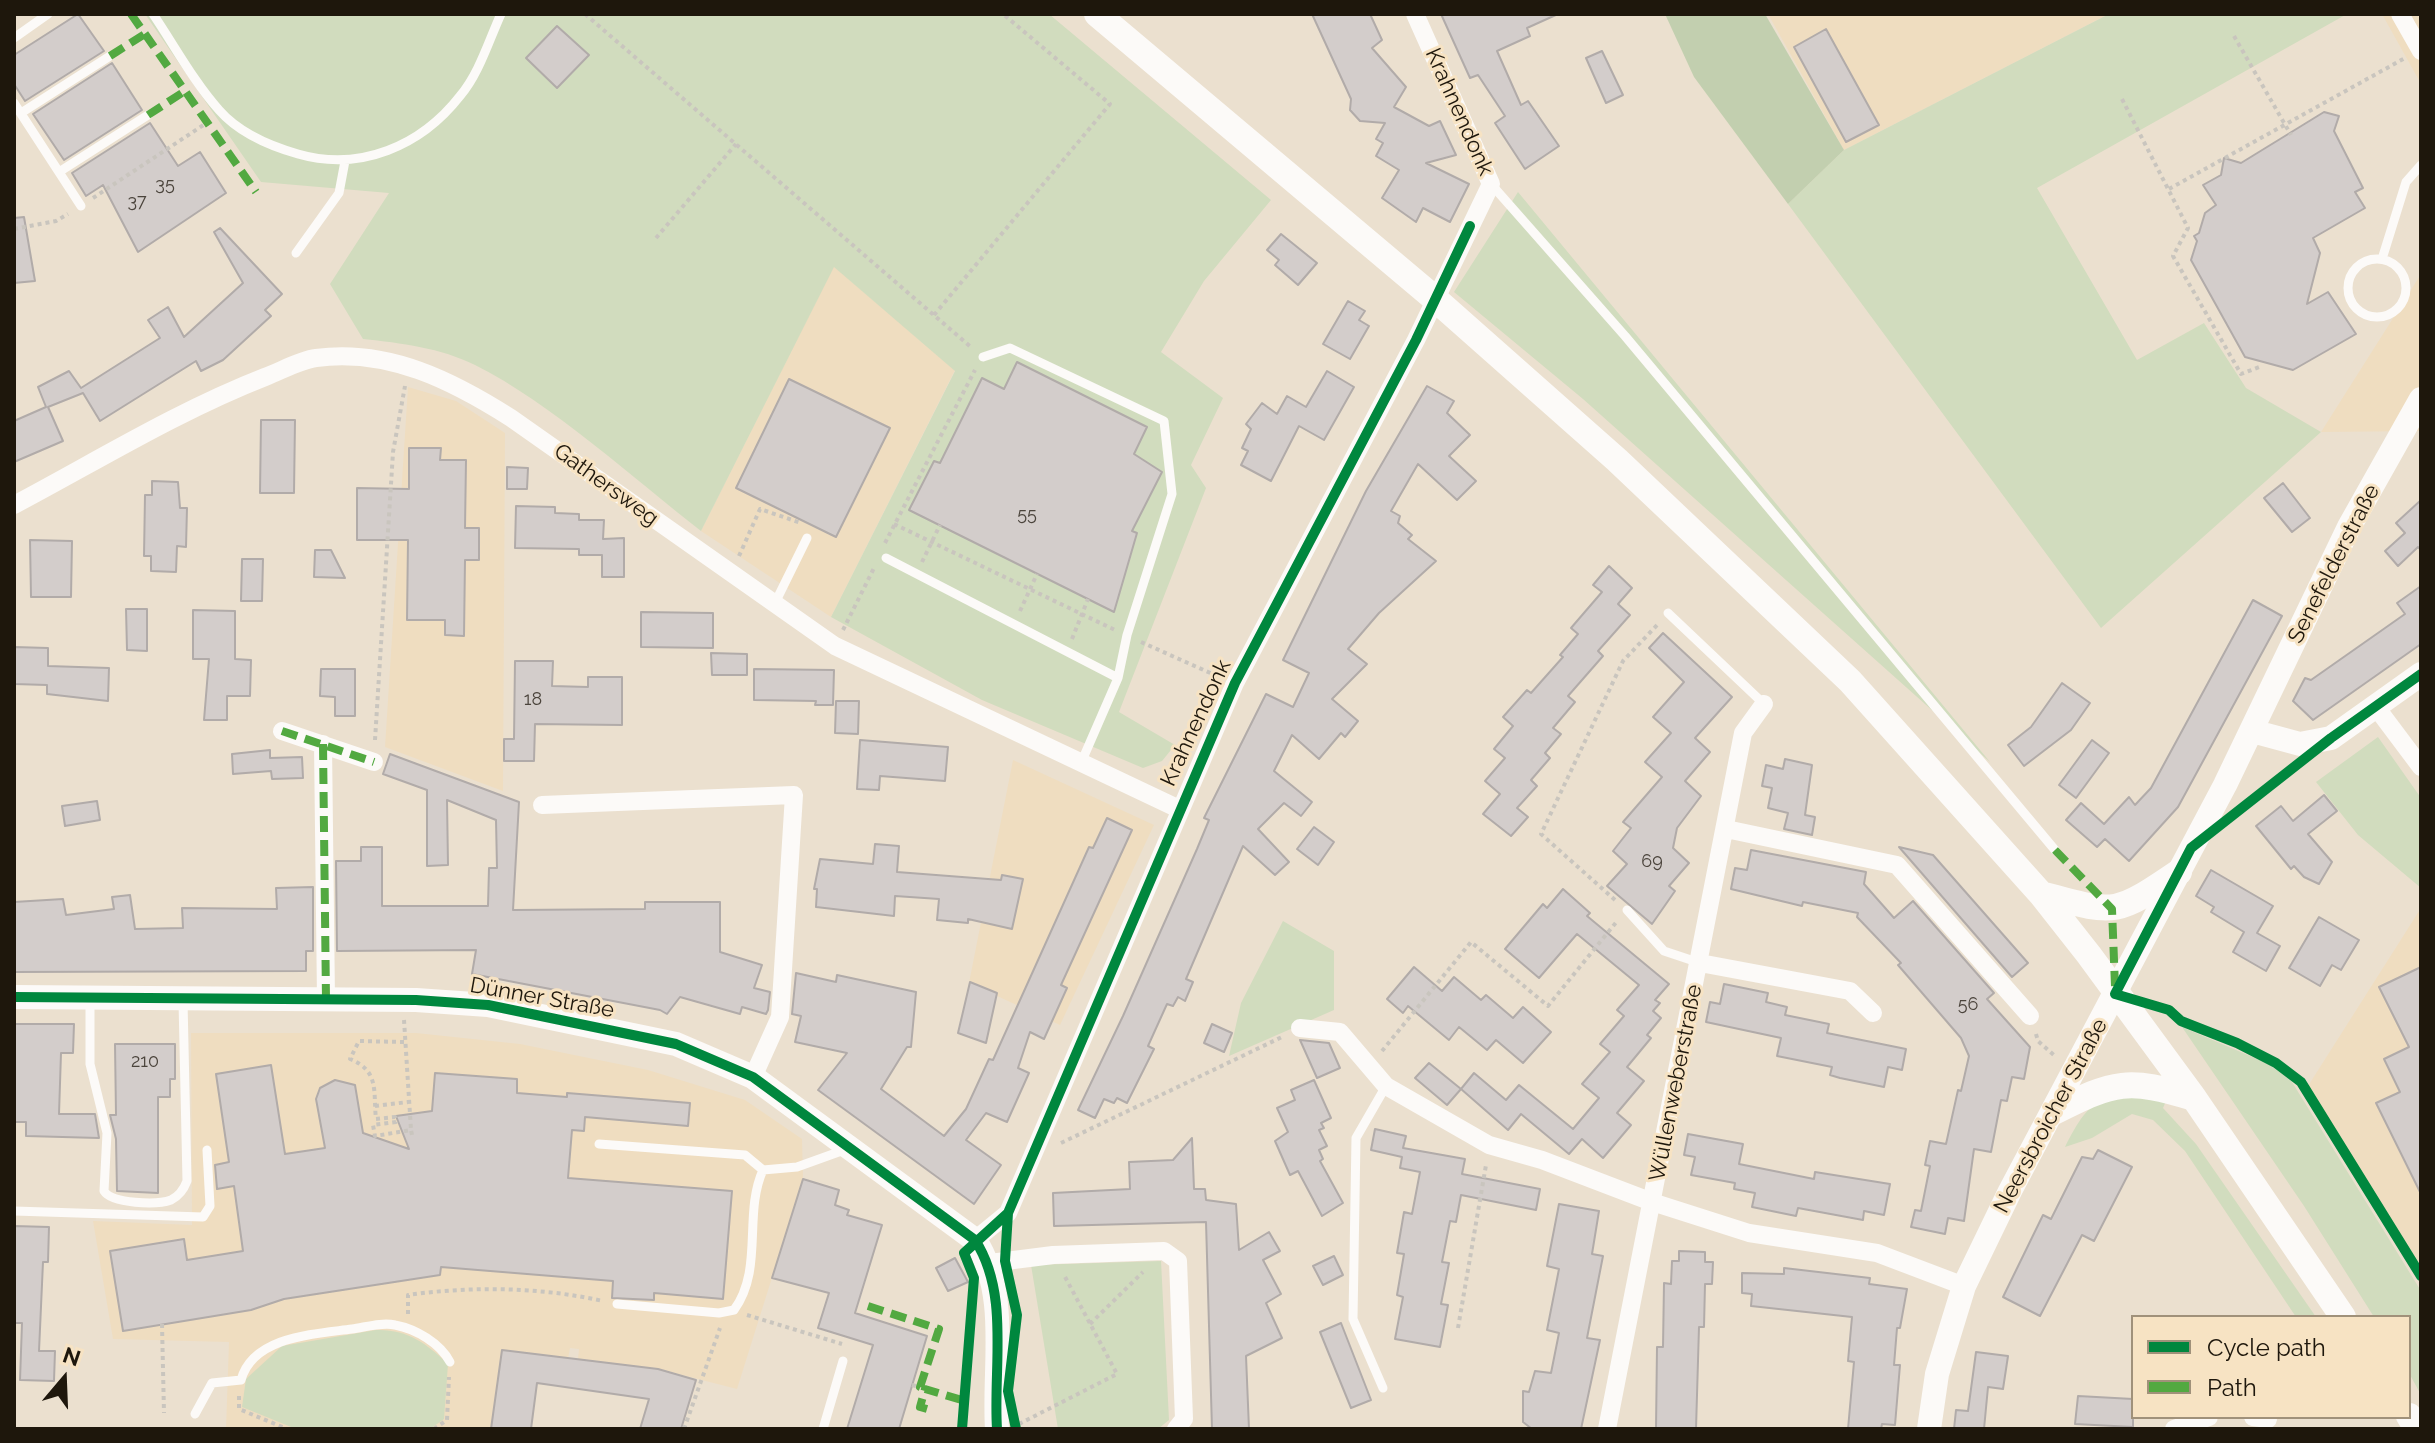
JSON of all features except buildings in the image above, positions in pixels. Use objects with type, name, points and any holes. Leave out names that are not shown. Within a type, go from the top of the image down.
[{"type":"main road","points":[[1097,14],[1434,298],[1617,460],[1850,681],[2041,894],[2194,1098],[2342,1315]]},
{"type":"main road","points":[[2041,894],[2112,909],[2130,905],[2179,872]]},
{"type":"main road","points":[[2054,1112],[2103,1087],[2124,1084],[2154,1086],[2194,1098]]},
{"type":"street","name":"Krahnendonk","points":[[975,1240],[1008,1213],[1235,683],[1416,340],[1491,184],[1415,14]]},
{"type":"street","points":[[2400,14],[2420,50]]},
{"type":"street","name":"Gathersweg","points":[[14,505],[223,393],[315,358],[371,359],[410,366],[460,385],[511,418],[773,606],[835,646],[1179,809]]},
{"type":"street","name":"Senefelderstraße","points":[[2252,731],[2349,527],[2421,399]]},
{"type":"street","points":[[2252,731],[2300,744],[2331,738],[2421,674]]},
{"type":"street","name":"Wüllenweberstraße","points":[[1607,1429],[1743,733],[1764,704]]},
{"type":"street","points":[[2376,707],[2421,767]]},
{"type":"street","points":[[282,731],[374,762]]},
{"type":"street","name":"Neersbroicher Straße","points":[[1929,1429],[1937,1374],[1964,1286],[2010,1191],[2252,731]]},
{"type":"street","points":[[323,744],[326,1000]]},
{"type":"street","points":[[542,805],[794,795],[780,1017],[753,1077]]},
{"type":"street","points":[[1726,829],[1897,865],[2030,1016]]},
{"type":"street","name":"Wüllenweberstraße","points":[[1700,963],[1850,991],[1873,1013]]},
{"type":"street","name":"Dünner Straße","points":[[14,997],[183,1001],[404,1000],[488,1005],[656,1039],[698,1051],[753,1077],[975,1240],[990,1263]]},
{"type":"street","name":"Wüllenweberstraße","points":[[1300,1028],[1340,1032],[1386,1086],[1489,1145],[1542,1160],[1652,1202],[1749,1233],[1877,1253],[1964,1286]]},
{"type":"street","points":[[1010,1425],[994,1385],[997,1314],[990,1263],[1053,1255],[1164,1251],[1178,1261],[1184,1419],[1176,1429]]},
{"type":"street","points":[[2174,1429],[2203,1419]]},
{"type":"lane","points":[[14,38],[48,14]]},
{"type":"lane","points":[[153,14],[219,111],[241,129],[273,147],[312,158],[345,161],[380,155],[418,136],[443,115],[462,94],[501,14]]},
{"type":"lane","points":[[21,113],[110,56]]},
{"type":"lane","points":[[14,103],[81,206]]},
{"type":"lane","points":[[59,172],[148,115]]},
{"type":"lane","points":[[296,253],[339,193],[345,161]]},
{"type":"lane","points":[[2382,259],[2406,182],[2421,165]]},
{"type":"lane","points":[[1491,184],[1625,336],[2055,850]]},
{"type":"lane","points":[[2373,259],[2382,259],[2392,263],[2404,278],[2404,297],[2392,313],[2372,317],[2350,301],[2348,283],[2357,267],[2373,259]]},
{"type":"lane","points":[[983,357],[1010,348],[1164,421],[1172,494],[1127,635],[1118,678],[1081,763]]},
{"type":"lane","points":[[773,606],[807,538]]},
{"type":"lane","points":[[886,558],[1118,678]]},
{"type":"lane","points":[[1668,613],[1764,704]]},
{"type":"lane","points":[[1627,910],[1664,951],[1700,963]]},
{"type":"lane","points":[[90,1000],[90,1064],[107,1133],[104,1191],[115,1200],[167,1201],[183,1190],[187,1181],[183,1001]]},
{"type":"lane","points":[[1383,1388],[1353,1319],[1356,1138],[1386,1086]]},
{"type":"lane","points":[[599,1144],[745,1155],[763,1170],[797,1167],[851,1148]]},
{"type":"lane","points":[[14,1211],[203,1217],[210,1206],[207,1150]]},
{"type":"lane","points":[[617,1304],[719,1313],[734,1310],[745,1293],[750,1271],[756,1185],[763,1170]]},
{"type":"lane","points":[[195,1414],[212,1383],[241,1380],[247,1366],[283,1340],[388,1324],[426,1338],[450,1362]]},
{"type":"lane","points":[[823,1429],[843,1361]]},
{"type":"path","points":[[585,14],[983,357],[894,524],[835,646]]},
{"type":"path","points":[[934,315],[1110,104],[1003,14]]},
{"type":"path","points":[[2234,36],[2291,135]]},
{"type":"path","points":[[2169,189],[2420,50]]},
{"type":"path","points":[[2122,99],[2188,228],[2173,256],[2241,374],[2262,366]]},
{"type":"path","points":[[14,229],[56,221],[208,122]]},
{"type":"path","points":[[656,238],[736,144]]},
{"type":"path","points":[[374,762],[393,452],[410,366]]},
{"type":"path","points":[[735,578],[741,544],[760,509],[789,517],[811,529],[807,538]]},
{"type":"path","points":[[894,524],[1081,616],[1235,683]]},
{"type":"path","points":[[917,574],[940,525]]},
{"type":"path","points":[[1014,624],[1037,574]]},
{"type":"path","points":[[1067,652],[1088,599]]},
{"type":"path","points":[[1368,1068],[1471,942],[1548,1006],[1627,910],[1541,834],[1623,661],[1668,613]]},
{"type":"path","points":[[404,1000],[411,1132],[375,1136],[373,1125],[396,1122],[395,1117],[376,1119],[373,1077],[366,1068],[350,1059],[359,1041],[404,1042]]},
{"type":"path","points":[[2030,1016],[2038,1041],[2074,1074]]},
{"type":"path","points":[[1036,1149],[1059,1144],[1300,1028]]},
{"type":"path","points":[[374,1107],[408,1102]]},
{"type":"path","points":[[1458,1328],[1489,1145]]},
{"type":"path","points":[[1090,1324],[1164,1251]]},
{"type":"path","points":[[1010,1425],[1117,1374],[1053,1255]]},
{"type":"path","points":[[408,1329],[408,1295],[444,1290],[475,1288],[567,1295],[617,1304]]},
{"type":"path","points":[[751,1317],[856,1348]]},
{"type":"path","points":[[162,1324],[164,1413]]},
{"type":"path","points":[[684,1429],[719,1332]]},
{"type":"path","points":[[434,1429],[447,1420],[450,1362]]},
{"type":"path","points":[[241,1380],[239,1409],[287,1429]]},
{"type":"path","points":[[912,1385],[920,1387]]},
{"type":"shaded area","points":[[1768,14],[2109,14],[1844,150]]},
{"type":"shaded area","points":[[2382,14],[2421,14],[2421,84]]},
{"type":"shaded area","points":[[834,266],[955,370],[831,617],[701,531]]},
{"type":"shaded area","points":[[2421,274],[2421,431],[2321,432]]},
{"type":"shaded area","points":[[408,387],[456,401],[505,433],[503,791],[385,747]]},
{"type":"shaded area","points":[[1013,760],[1154,825],[1060,1025],[969,983]]},
{"type":"shaded area","points":[[2421,908],[2421,1268],[2308,1086]]},
{"type":"shaded area","points":[[191,1033],[416,1033],[520,1044],[648,1070],[745,1100],[802,1139],[803,1179],[737,1389],[659,1369],[578,1359],[579,1349],[570,1348],[568,1359],[502,1351],[491,1429],[226,1429],[229,1342],[113,1339],[93,1221],[192,1225]]},
{"type":"green space","points":[[145,14],[1049,14],[1271,200],[1204,281],[1161,352],[1223,398],[1191,465],[1206,488],[1119,712],[1175,745],[1162,761],[1143,768],[982,700],[831,617],[955,371],[834,267],[701,531],[591,442],[504,381],[475,365],[435,350],[363,339],[330,284],[389,193],[261,182]]},
{"type":"green space","points":[[1665,14],[1765,14],[1844,150],[1788,204],[1694,77]]},
{"type":"green space","points":[[2109,14],[2347,14],[2037,188],[2137,360],[2204,323],[2246,388],[2321,432],[2101,628],[1788,204],[1844,150]]},
{"type":"green space","points":[[1518,192],[1990,762],[1583,399],[1454,292]]},
{"type":"green space","points":[[2378,737],[2421,798],[2421,888],[2358,835],[2316,782]]},
{"type":"green space","points":[[1283,921],[1334,951],[1334,1010],[1229,1056],[1241,1003]]},
{"type":"green space","points":[[2182,1027],[2283,1070],[2292,1082],[2421,1291],[2421,1395],[2411,1377],[2411,1315],[2373,1315],[2304,1206]]},
{"type":"green space","points":[[2141,1092],[2166,1101],[2163,1108],[2196,1144],[2315,1315],[2295,1315],[2185,1151],[2153,1120],[2132,1114],[2092,1138],[2065,1147],[2086,1113],[2112,1097]]},
{"type":"green space","points":[[1161,1261],[1169,1420],[1158,1429],[1058,1429],[1031,1265]]},
{"type":"green space","points":[[376,1330],[407,1335],[448,1364],[444,1419],[430,1429],[296,1429],[242,1407],[246,1379],[282,1346]]},
{"type":"marked path","points":[[131,14],[256,192]]},
{"type":"marked path","points":[[110,56],[145,34]]},
{"type":"marked path","points":[[148,115],[185,91]]},
{"type":"marked path","points":[[282,731],[374,762]]},
{"type":"marked path","points":[[323,744],[326,1000]]},
{"type":"marked path","points":[[2055,850],[2112,909],[2115,986]]},
{"type":"marked path","points":[[868,1306],[939,1329],[920,1387],[925,1389]]},
{"type":"marked path","points":[[927,1409],[920,1407],[925,1389],[965,1401]]},
{"type":"cycle path","points":[[962,1429],[974,1278],[964,1253],[1008,1213],[1235,683],[1416,340],[1470,226]]},
{"type":"cycle path","points":[[2421,674],[2331,738],[2191,848],[2115,994],[2169,1010],[2181,1021],[2237,1043],[2276,1063],[2301,1082],[2421,1276]]},
{"type":"cycle path","points":[[14,997],[416,1000],[488,1005],[676,1044],[753,1077],[975,1240],[986,1261],[996,1307],[997,1429]]},
{"type":"cycle path","points":[[1008,1213],[1005,1261],[1017,1315],[1008,1391],[1016,1429]]}]
